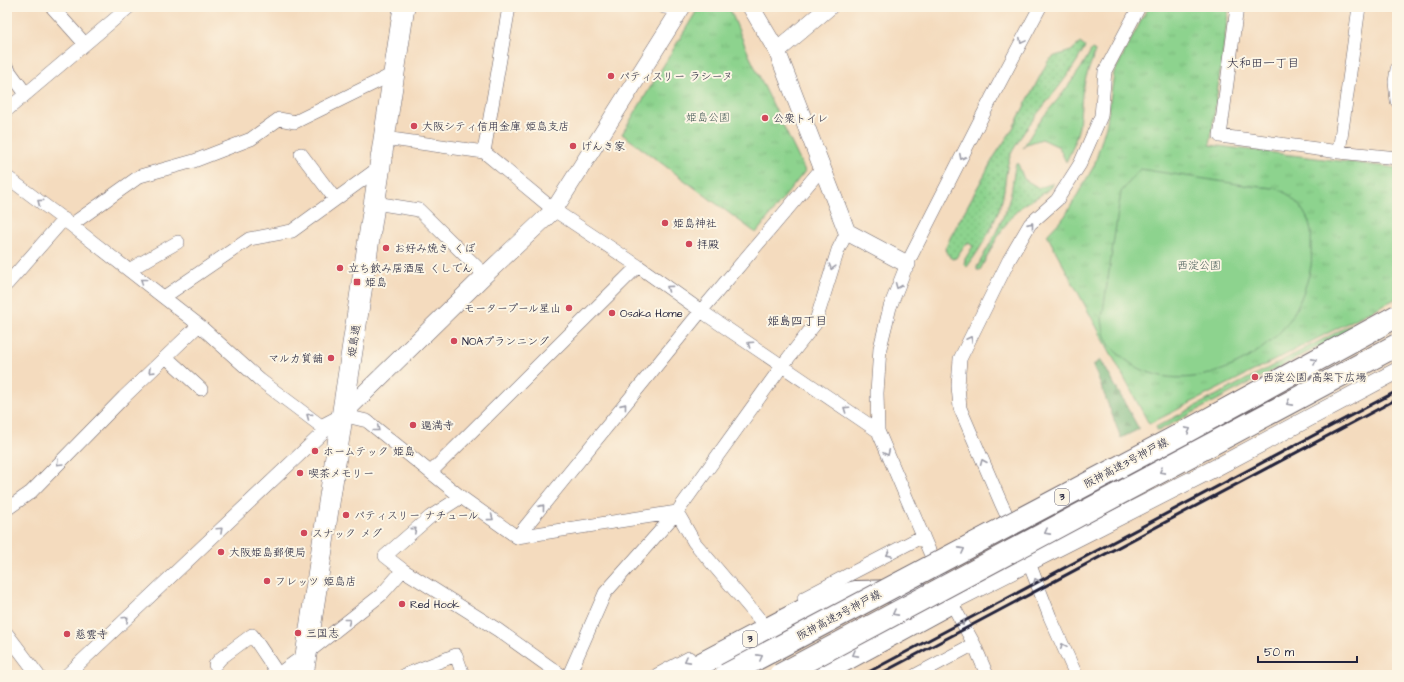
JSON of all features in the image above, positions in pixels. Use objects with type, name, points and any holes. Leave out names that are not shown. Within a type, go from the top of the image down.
[{"type":"highway","name":"阪神高速3号神戸線","points":[[726,675],[1180,434],[1397,316]]},
{"type":"highway","name":"3","points":[[780,675],[1397,345]]},
{"type":"highway","name":"3","points":[[680,675],[819,602],[855,592],[903,591],[956,599]]},
{"type":"highway","points":[[817,675],[956,599]]},
{"type":"main road","name":"姫島通","points":[[303,675],[404,7]]},
{"type":"street","points":[[52,7],[85,44]]},
{"type":"street","points":[[7,110],[129,7]]},
{"type":"street","points":[[484,152],[509,7]]},
{"type":"street","points":[[751,7],[777,51],[847,232],[907,264]]},
{"type":"street","points":[[777,51],[829,7]]},
{"type":"street","points":[[987,675],[956,599],[923,536],[878,432],[877,393],[880,348],[890,307],[907,264],[992,97],[1040,7]]},
{"type":"street","points":[[1076,675],[1050,617],[1024,565],[1001,503],[960,408],[958,386],[960,359],[1009,260],[1030,224],[1057,200],[1080,164],[1101,116],[1106,71],[1139,7]]},
{"type":"street","points":[[1237,7],[1220,136],[1397,158]]},
{"type":"street","points":[[1339,152],[1359,7]]},
{"type":"street","points":[[67,675],[342,415],[485,275],[554,210],[675,8]]},
{"type":"street","points":[[7,68],[26,94]]},
{"type":"street","points":[[1397,69],[1395,82],[1397,101]]},
{"type":"street","points":[[7,284],[68,222],[140,176],[194,161],[251,139],[279,119],[295,122],[393,74]]},
{"type":"street","points":[[384,138],[484,152],[554,210],[638,266],[700,311],[878,432]]},
{"type":"street","points":[[301,154],[335,199]]},
{"type":"street","points":[[164,297],[249,239],[292,230],[380,167]]},
{"type":"street","points":[[517,537],[700,311],[823,167]]},
{"type":"street","points":[[7,177],[68,222],[164,297],[199,325],[260,380],[320,426],[342,415],[367,421],[461,497],[517,537],[677,512]]},
{"type":"street","points":[[375,203],[419,210],[485,275]]},
{"type":"street","points":[[569,675],[605,593],[677,512],[782,366],[815,324],[838,250],[847,232]]},
{"type":"street","points":[[129,270],[178,242]]},
{"type":"street","points":[[431,472],[638,266]]},
{"type":"street","points":[[7,509],[31,492],[124,397],[199,325]]},
{"type":"street","points":[[166,357],[201,389]]},
{"type":"street","points":[[956,599],[1218,468],[1397,371]]},
{"type":"street","points":[[461,497],[430,517],[385,556],[403,570],[498,630],[560,675]]},
{"type":"street","points":[[677,512],[694,542],[760,621]]},
{"type":"street","points":[[657,675],[923,536]]},
{"type":"street","points":[[215,665],[221,658],[252,635],[278,675],[381,595],[403,570]]},
{"type":"street","points":[[7,634],[38,675]]},
{"type":"street","points":[[916,675],[974,644]]},
{"type":"street","points":[[405,675],[456,655],[463,675]]},
{"type":"green space","name":"姫島公園","points":[[699,7],[729,7],[749,55],[805,171],[756,233],[622,134]]},
{"type":"green space","name":"西淀公園","points":[[1148,7],[1229,7],[1210,145],[1397,168],[1397,298],[1149,424],[1047,235],[1065,216],[1094,166],[1107,122],[1114,73]]},
{"type":"green space","points":[[1080,43],[1085,47],[1077,61],[1029,125],[1012,152],[1008,163],[1002,200],[996,218],[983,243],[967,267],[964,264],[965,259],[973,246],[968,243],[964,246],[956,258],[952,259],[945,249],[951,236],[994,157],[1012,130],[1048,61],[1055,56],[1071,51]]},
{"type":"green space","points":[[1092,49],[1095,52],[1086,77],[1082,94],[1079,127],[1073,147],[1066,162],[1059,147],[1042,139],[1027,144],[1023,148],[1038,123],[1063,93],[1081,68]]},
{"type":"green space","points":[[1016,163],[1018,164],[1024,179],[1039,188],[1054,183],[1045,192],[1021,207],[1011,217],[980,270],[977,270],[977,267],[1004,215],[1011,193]]},
{"type":"green space","points":[[1140,169],[1280,190],[1296,202],[1306,216],[1311,231],[1311,264],[1307,282],[1300,300],[1296,309],[1281,331],[1266,345],[1248,358],[1228,368],[1208,374],[1186,378],[1165,377],[1145,371],[1126,360],[1115,351],[1106,339],[1102,318],[1121,192]]},
{"type":"green space","name":"西淀公園 高架下広場","points":[[1352,324],[1354,328],[1158,431],[1156,427]]},
{"type":"green space","points":[[1101,360],[1139,429],[1121,438],[1093,365]]},
{"type":"railway","points":[[863,675],[1397,391]]},
{"type":"railway","points":[[878,675],[1397,399]]},
{"type":"place","name":"パティスリー ラシーヌ","points":[[611,76]]},
{"type":"place","name":"公衆トイレ","points":[[765,118]]},
{"type":"place","name":"大阪シティ信用金庫 姫島支店","points":[[414,126]]},
{"type":"place","name":"げんき家","points":[[573,146]]},
{"type":"place","name":"姫島神社","points":[[665,223]]},
{"type":"place","name":"拝殿","points":[[689,244]]},
{"type":"place","name":"お好み焼き くぼ","points":[[386,248]]},
{"type":"place","name":"立ち飲み居酒屋 くしでん","points":[[340,268]]},
{"type":"place","name":"姫島","points":[[357,282]]},
{"type":"place","name":"モータープール星山","points":[[569,308]]},
{"type":"place","name":"Osaka Home","points":[[612,313]]},
{"type":"place","name":"NOAプランニング","points":[[454,341]]},
{"type":"place","name":"マルカ質舗","points":[[331,358]]},
{"type":"place","name":"西淀公園 高架下広場","points":[[1255,377]]},
{"type":"place","name":"遍満寺","points":[[413,425]]},
{"type":"place","name":"ホームテック 姫島","points":[[315,451]]},
{"type":"place","name":"喫茶メモリー","points":[[300,473]]},
{"type":"place","name":"パティスリー ナチュール","points":[[346,515]]},
{"type":"place","name":"スナック メグ","points":[[304,533]]},
{"type":"place","name":"大阪姫島郵便局","points":[[221,552]]},
{"type":"place","name":"フレッツ 姫島店","points":[[267,581]]},
{"type":"place","name":"Red Hook","points":[[402,604]]},
{"type":"place","name":"三国志","points":[[298,633]]},
{"type":"place","name":"慈雲寺","points":[[67,634]]},
{"type":"district","name":"大和田一丁目","points":[[1263,63]]},
{"type":"district","name":"姫島四丁目","points":[[797,321]]}]
